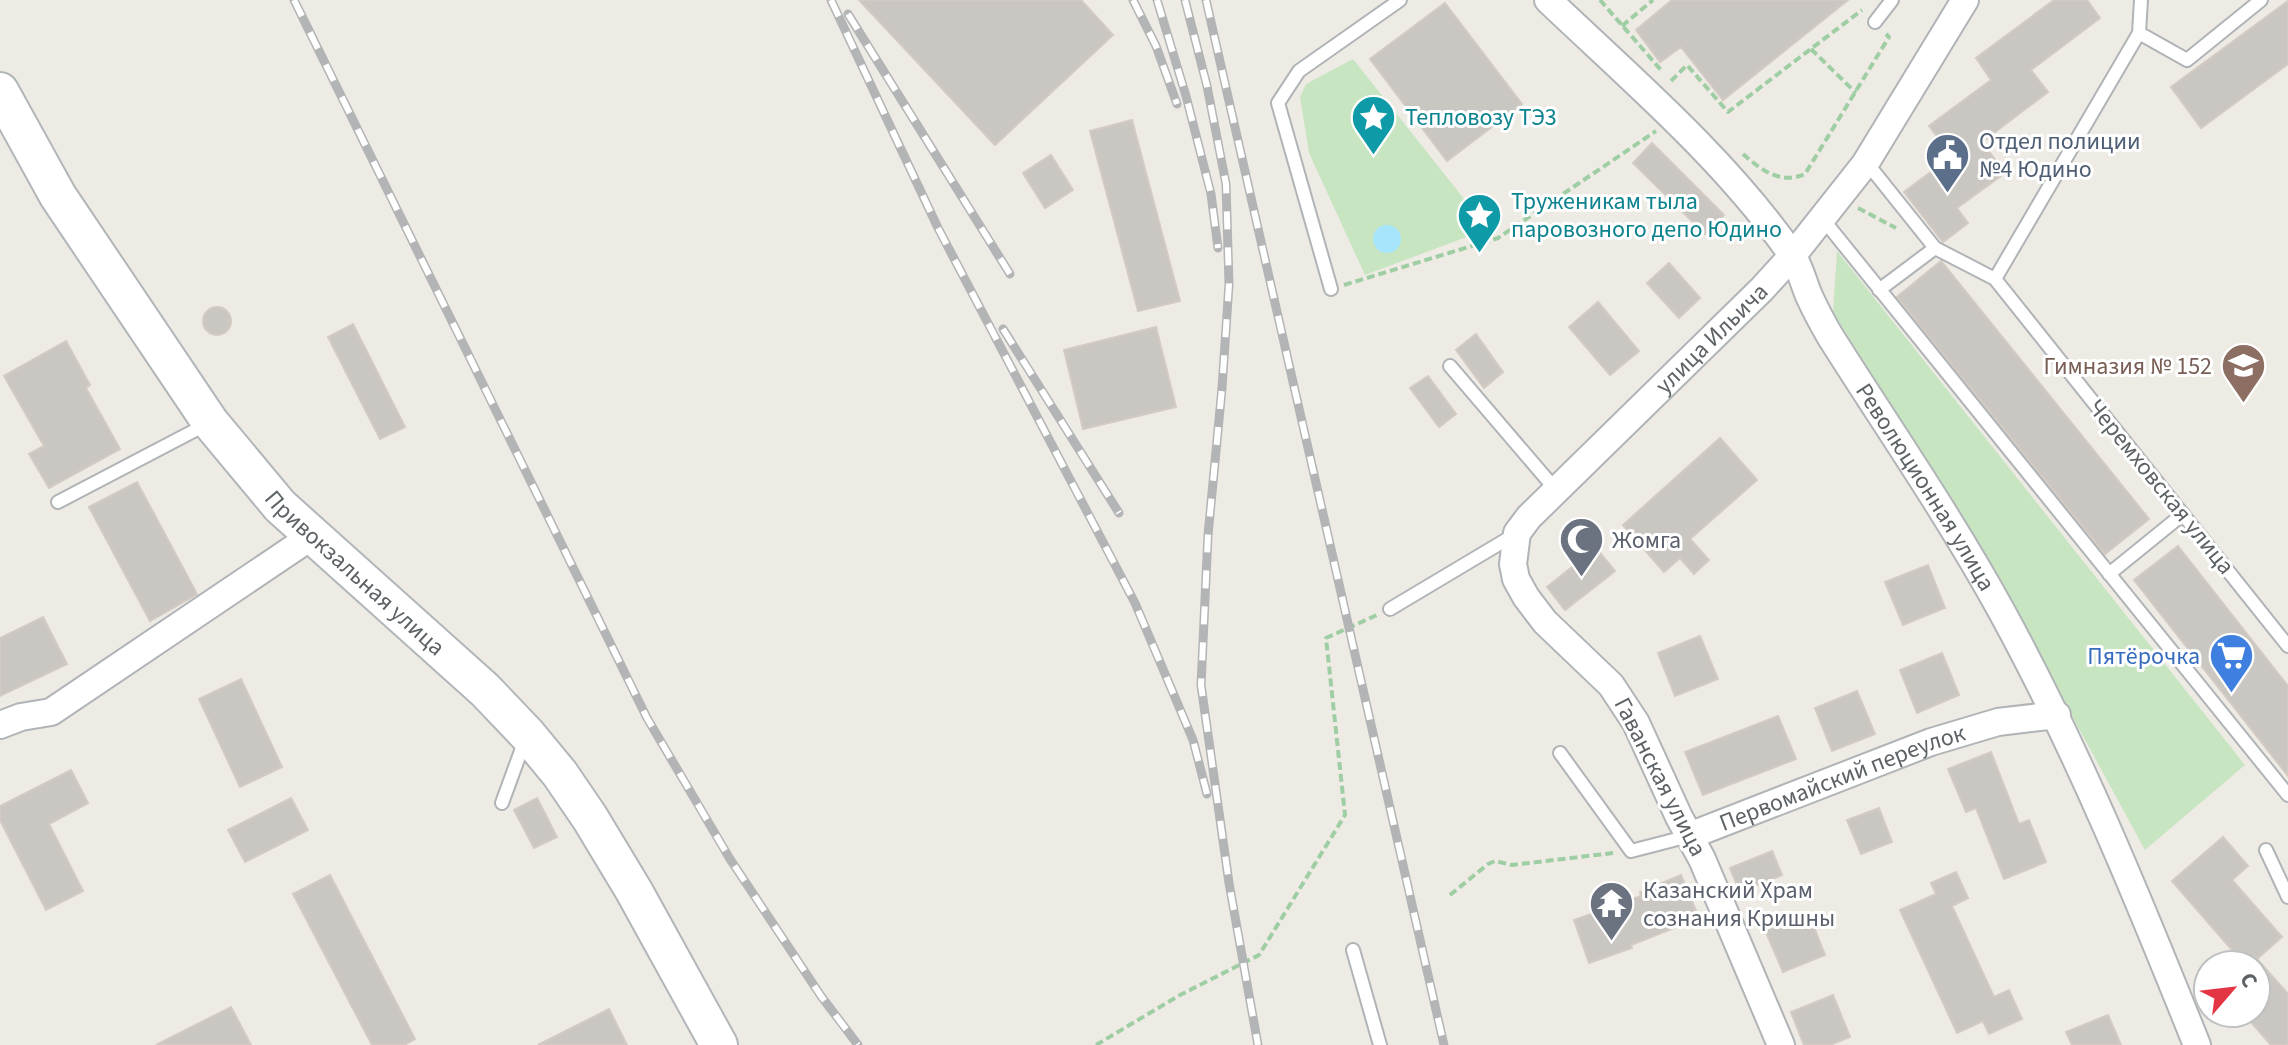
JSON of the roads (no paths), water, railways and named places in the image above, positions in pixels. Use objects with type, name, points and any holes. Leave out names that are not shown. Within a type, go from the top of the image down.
[{"type":"main road","name":"Привокзальная улица","points":[[0,91],[58,196],[210,422],[270,496],[485,690],[560,774],[634,891],[719,1045]]},
{"type":"street","name":"Революционная улица","points":[[1548,0],[1673,120],[1743,193],[1793,255],[1810,298],[1829,333],[1931,489],[2057,715],[2140,903],[2197,1045]]},
{"type":"street","name":"улица Ильича","points":[[1517,533],[1529,517],[1793,255],[1865,164],[1965,0]]},
{"type":"street","name":"Гаванская улица","points":[[1517,533],[1513,564],[1516,579],[1545,622],[1611,685],[1624,703],[1702,859],[1781,1045]]},
{"type":"street","points":[[0,725],[21,717],[51,712],[312,536]]},
{"type":"street","name":"Первомайский переулок","points":[[1689,836],[1931,742],[1998,722],[2057,715]]},
{"type":"lane","points":[[1331,289],[1278,103],[1299,71],[1400,0]]},
{"type":"lane","points":[[1875,22],[1892,0]]},
{"type":"lane","points":[[1995,279],[2139,33],[2141,0]]},
{"type":"lane","points":[[2139,33],[2187,60],[2261,0]]},
{"type":"lane","name":"Черемховская улица","points":[[1865,164],[1935,248],[1995,279],[2288,646]]},
{"type":"lane","points":[[1822,218],[2288,795]]},
{"type":"lane","points":[[1879,290],[1935,248]]},
{"type":"lane","points":[[1450,366],[1556,490]]},
{"type":"lane","points":[[58,502],[210,422]]},
{"type":"lane","points":[[2109,574],[2183,514]]},
{"type":"lane","name":"улица Ильича","points":[[1390,609],[1517,533]]},
{"type":"lane","points":[[502,803],[527,734]]},
{"type":"lane","name":"Первомайский переулок","points":[[1560,753],[1631,851],[1689,836]]},
{"type":"lane","points":[[2266,850],[2288,897]]},
{"type":"lane","points":[[1353,950],[1380,1045]]},
{"type":"water","points":[[1387,225],[1397,229],[1401,239],[1397,249],[1387,253],[1377,249],[1373,239],[1377,229]]},
{"type":"railway","points":[[294,0],[647,718],[730,859],[821,996],[858,1045]]},
{"type":"railway","points":[[831,0],[938,228],[1135,603],[1193,740],[1207,794]]},
{"type":"railway","points":[[1133,0],[1156,46],[1177,104]]},
{"type":"railway","points":[[1157,0],[1211,194],[1218,248]]},
{"type":"railway","points":[[1185,0],[1207,86],[1226,184],[1229,284],[1208,535],[1201,685],[1229,883],[1258,1045]]},
{"type":"railway","points":[[1206,0],[1444,1045]]},
{"type":"railway","points":[[848,14],[1010,274]]},
{"type":"railway","points":[[1003,329],[1119,513]]},
{"type":"place","name":"Тепловозу ТЭ3","points":[[1374,156]]},
{"type":"place","name":"Отдел полиции №4 Юдино","points":[[1948,194]]},
{"type":"place","name":"Труженикам тыла паровозного депо Юдино","points":[[1480,254]]},
{"type":"place","name":"Гимназия № 152","points":[[2243,405]]},
{"type":"place","name":"Жомга","points":[[1581,579]]},
{"type":"place","name":"Пятёрочка","points":[[2231,695]]},
{"type":"place","name":"Казанский Храм сознания Кришны","points":[[1612,943]]}]
